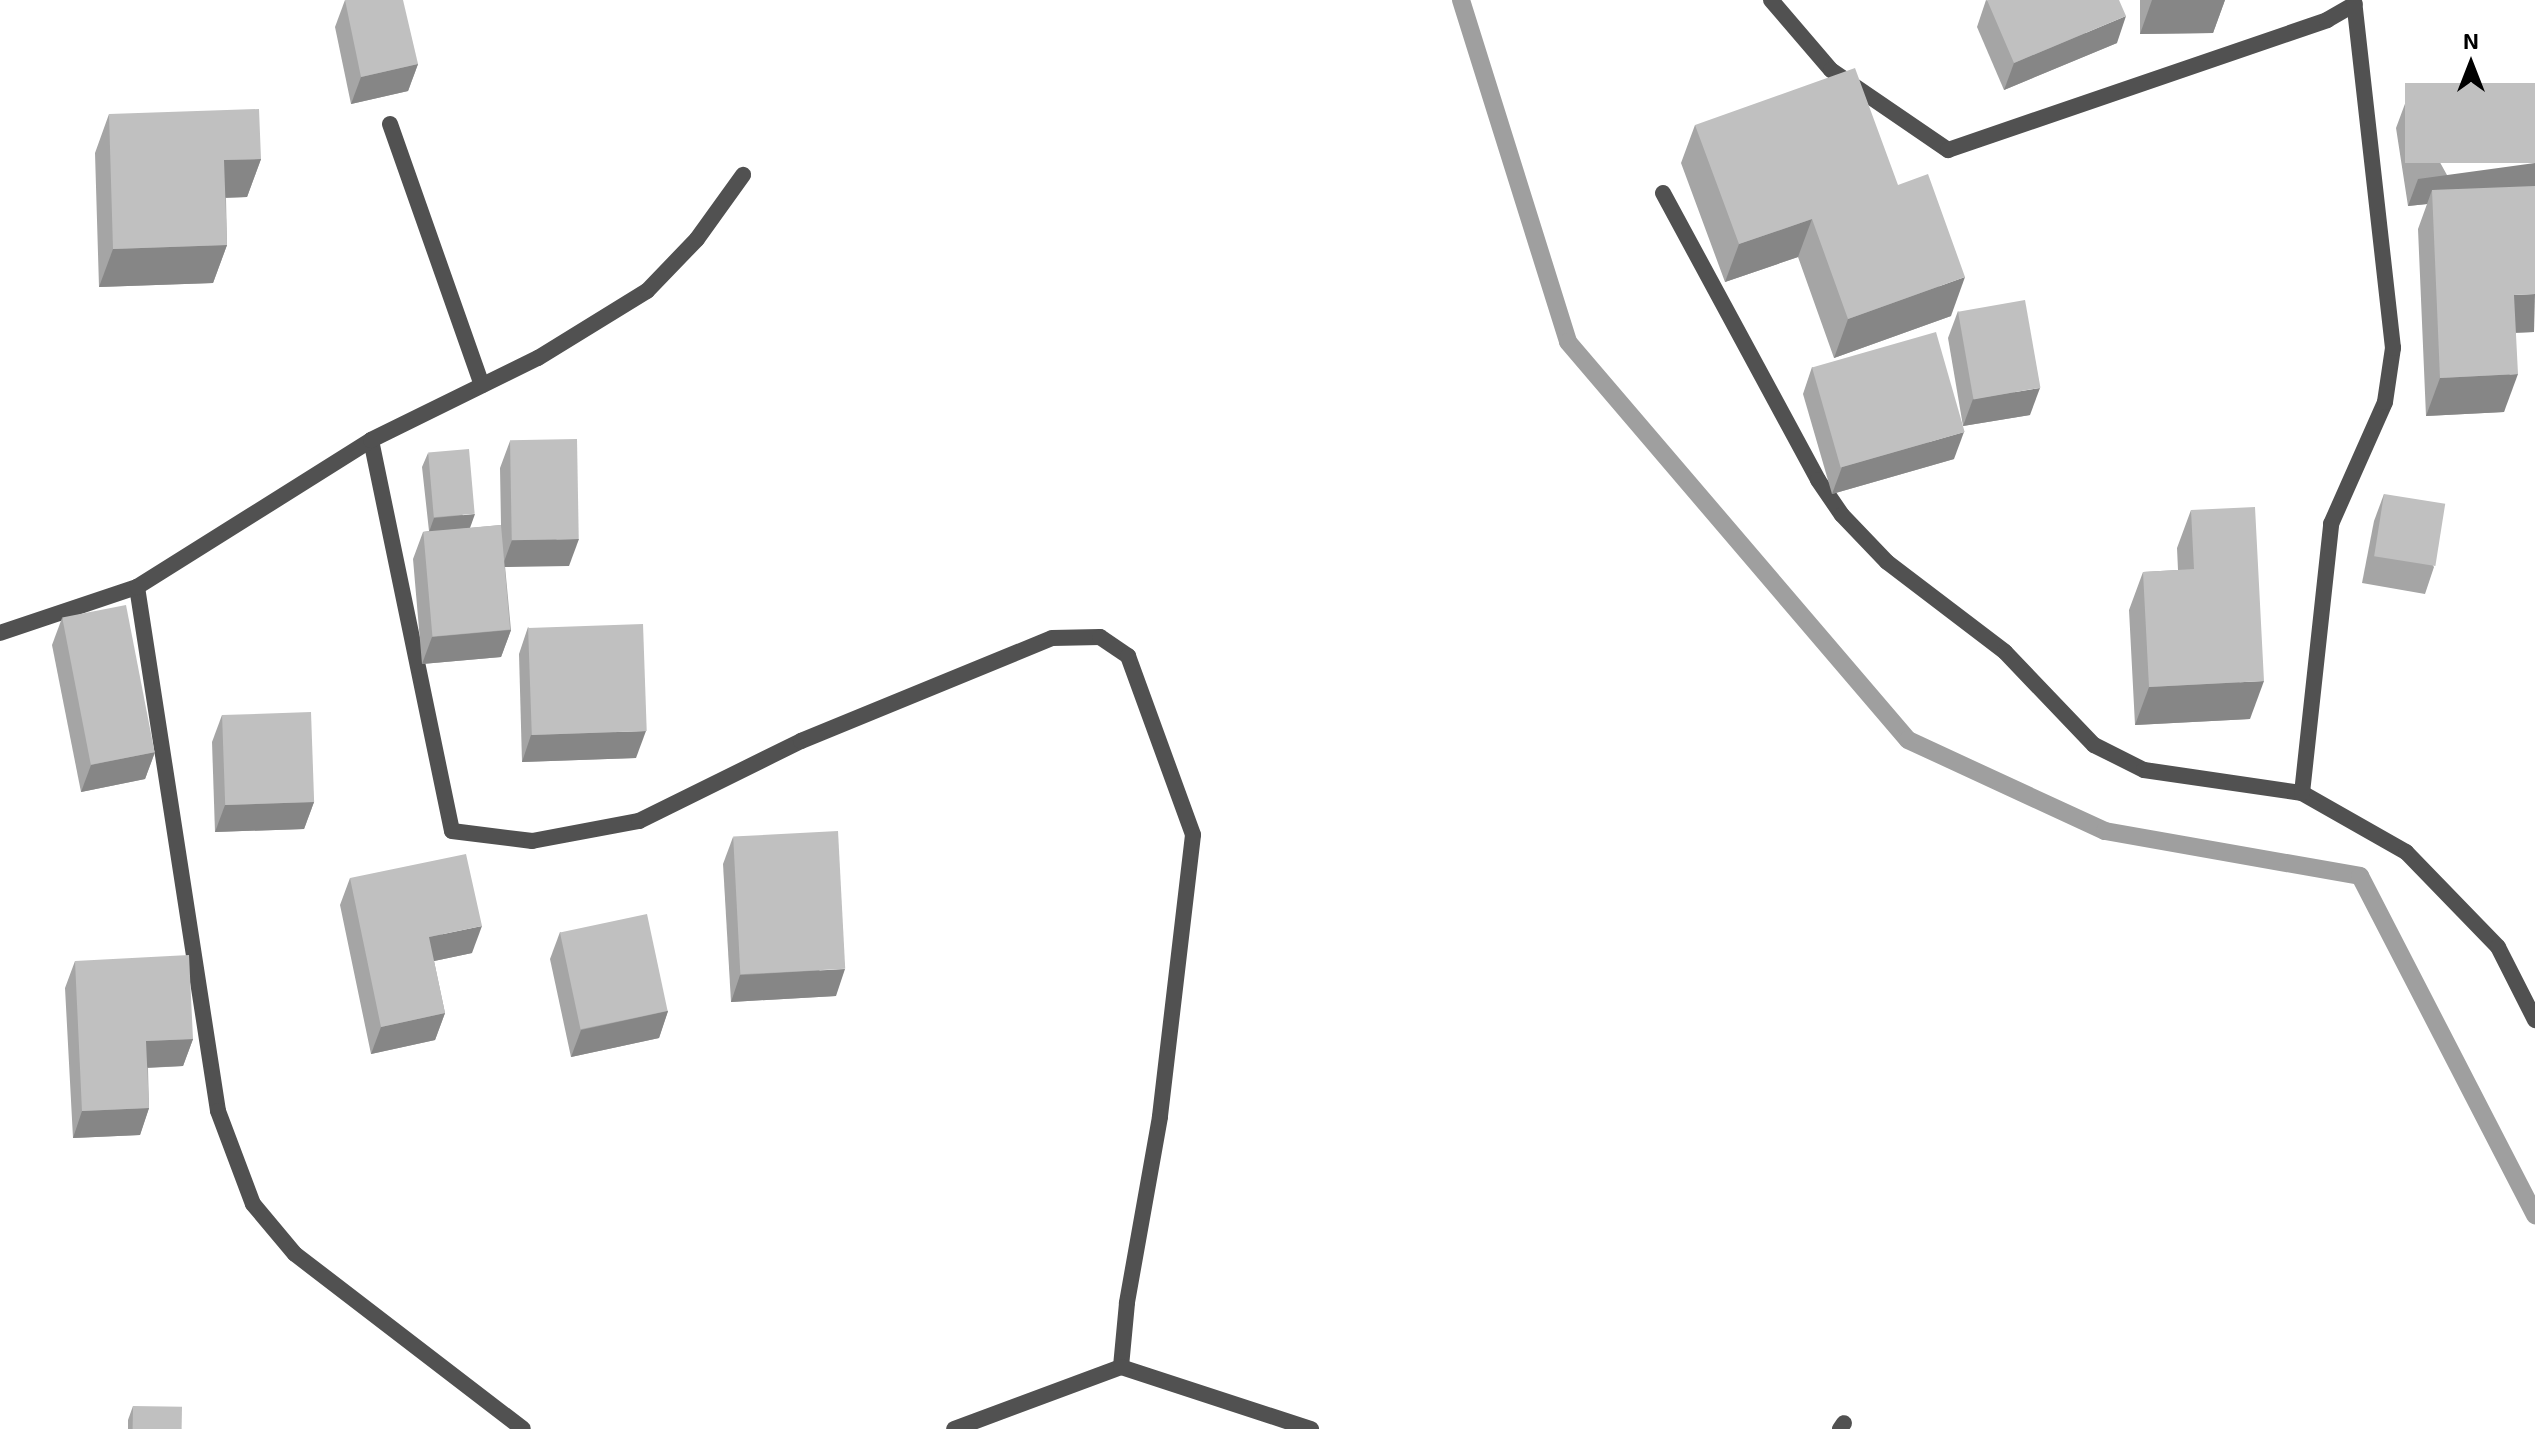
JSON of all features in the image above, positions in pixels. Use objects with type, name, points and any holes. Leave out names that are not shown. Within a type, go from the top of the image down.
[{"type":"street","points":[[1771,0],[1831,70],[1948,150],[2327,20],[2354,2],[2393,348],[2385,402],[2331,524],[2302,793]]},
{"type":"street","points":[[390,124],[482,385]]},
{"type":"street","points":[[0,633],[137,587],[371,440],[482,385],[647,291],[697,239],[743,175]]},
{"type":"street","points":[[1663,193],[1818,480],[1842,515],[1895,569],[2005,652],[2094,745],[2144,770],[2302,793],[2406,852],[2498,947],[2535,1020]]},
{"type":"street","points":[[371,440],[452,831],[532,841],[639,821],[801,741],[1052,638],[1100,637],[1128,656],[1193,835],[1160,1117],[1127,1303],[1121,1367]]},
{"type":"street","points":[[137,587],[218,1111],[253,1204],[295,1254],[523,1429]]},
{"type":"street","points":[[954,1429],[1121,1367],[1301,1427]]},
{"type":"building","points":[[345,0],[403,0],[418,64],[361,77]]},
{"type":"building","points":[[1987,0],[2119,0],[2126,16],[2014,63]]},
{"type":"building","points":[[1855,68],[1898,185],[1928,174],[1965,277],[1848,319],[1812,219],[1739,244],[1695,125]]},
{"type":"building","points":[[2405,83],[2535,83],[2535,163],[2405,163]]},
{"type":"building","points":[[259,109],[261,159],[224,160],[227,245],[113,249],[109,114]]},
{"type":"building","points":[[2535,186],[2535,294],[2514,295],[2518,374],[2440,378],[2432,190]]},
{"type":"building","points":[[2025,300],[2040,388],[1973,399],[1958,312]]},
{"type":"building","points":[[1936,332],[1965,432],[1841,468],[1812,368]]},
{"type":"building","points":[[577,439],[579,539],[512,540],[510,440]]},
{"type":"building","points":[[469,449],[475,514],[434,517],[428,453]]},
{"type":"building","points":[[2384,494],[2445,504],[2435,566],[2374,556]]},
{"type":"building","points":[[2255,507],[2264,681],[2149,687],[2143,572],[2194,569],[2191,510]]},
{"type":"building","points":[[501,525],[510,630],[432,636],[423,532]]},
{"type":"building","points":[[126,605],[155,752],[91,765],[62,617]]},
{"type":"building","points":[[643,624],[647,731],[532,735],[528,628]]},
{"type":"building","points":[[311,712],[314,802],[225,805],[222,715]]},
{"type":"building","points":[[838,831],[845,969],[740,974],[733,836]]},
{"type":"building","points":[[466,854],[482,926],[429,937],[445,1013],[381,1027],[350,878]]},
{"type":"building","points":[[647,914],[668,1011],[581,1029],[560,933]]},
{"type":"building","points":[[189,955],[193,1039],[146,1041],[149,1108],[82,1111],[75,961]]},
{"type":"building","points":[[133,1406],[182,1407],[182,1429],[133,1429]]},
{"type":"waterway","points":[[1461,0],[1568,342],[1908,740],[2105,831],[2360,876],[2535,1215]]}]
